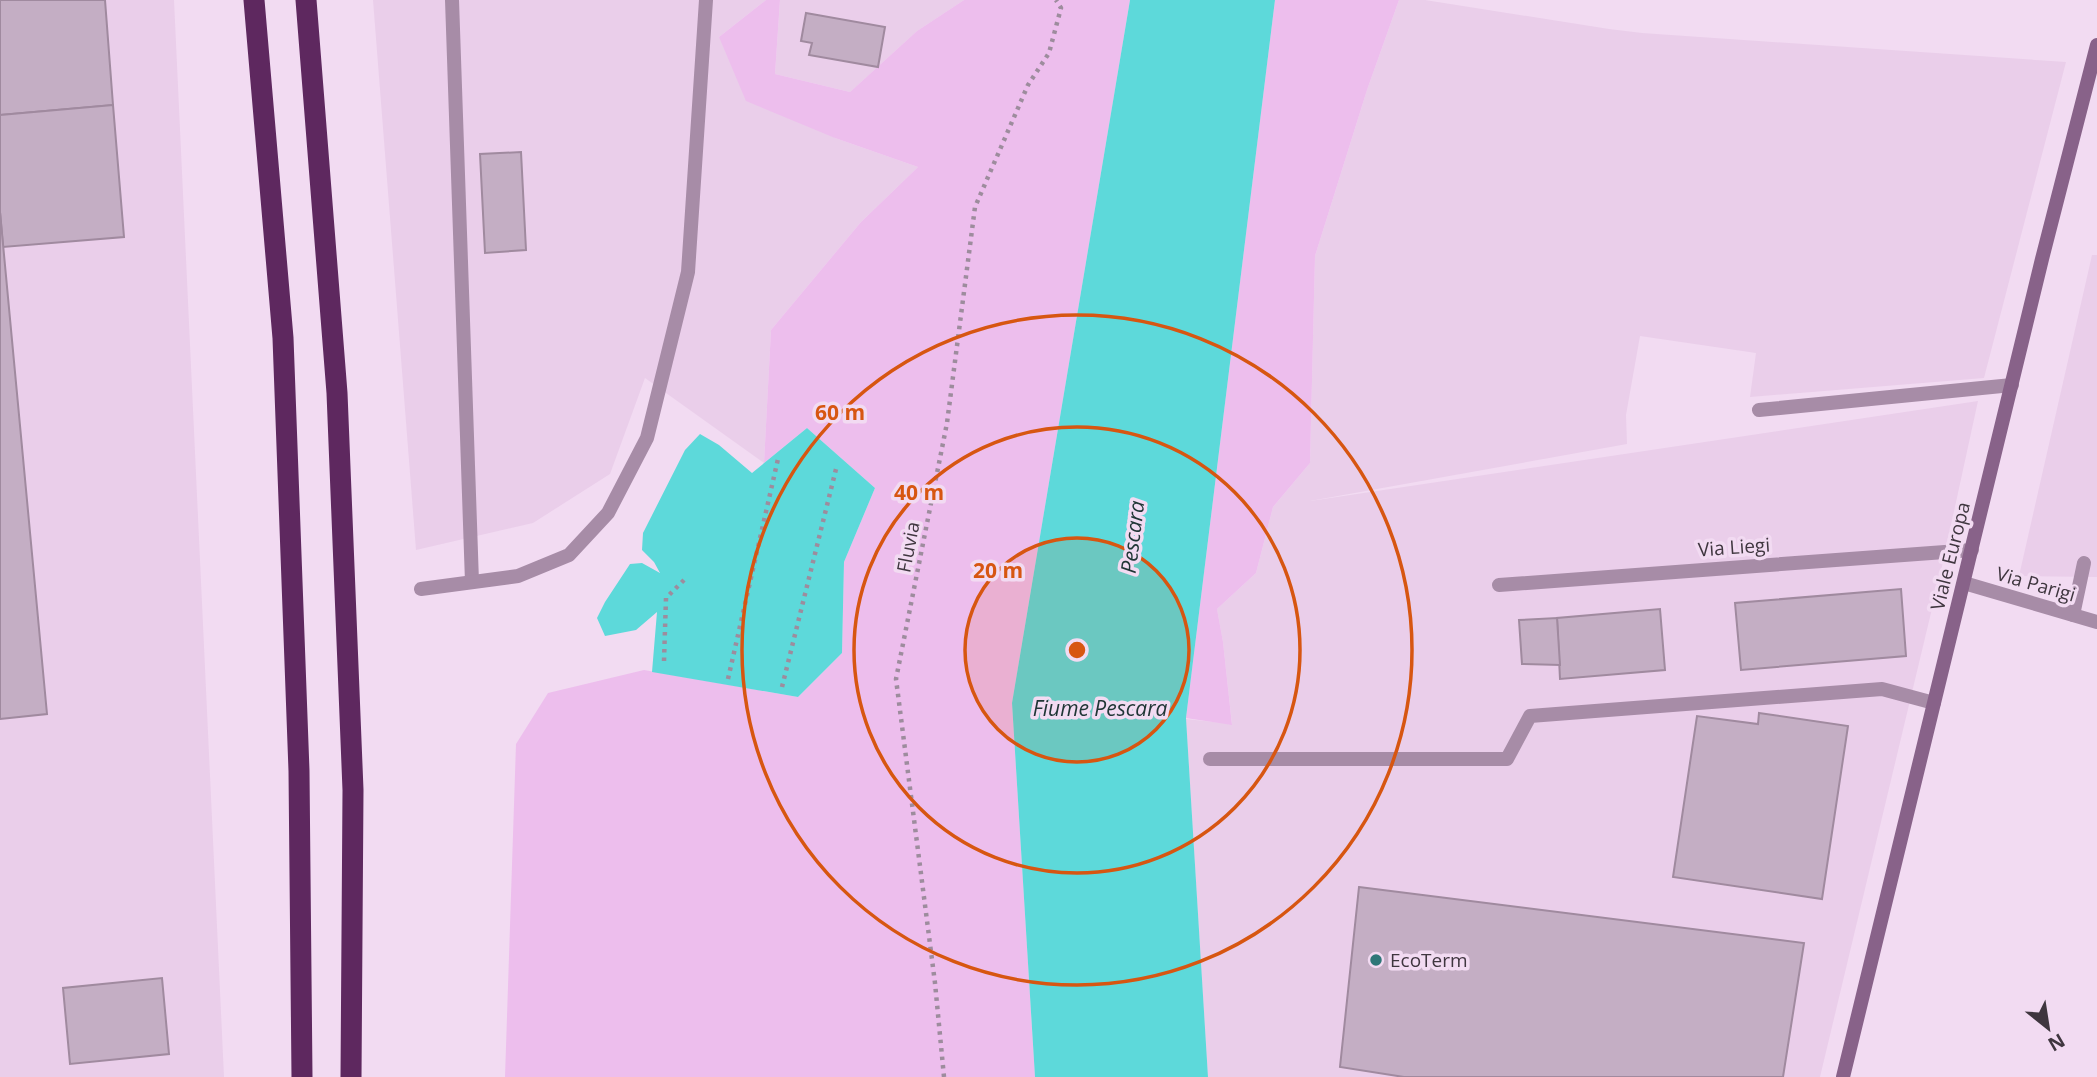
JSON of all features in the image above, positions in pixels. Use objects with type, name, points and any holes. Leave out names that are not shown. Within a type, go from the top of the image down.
[{"type":"highway","points":[[254,0],[283,338],[299,771],[302,1077]]},
{"type":"highway","points":[[306,0],[337,393],[353,790],[351,1077]]},
{"type":"main road","name":"Viale Europa","points":[[1843,1077],[2097,45]]},
{"type":"street","points":[[452,0],[472,582]]},
{"type":"street","points":[[421,589],[517,576],[569,555],[608,513],[647,438],[688,272],[706,0]]},
{"type":"street","points":[[1759,410],[2012,385]]},
{"type":"street","name":"Via Liegi","points":[[1499,584],[1972,550]]},
{"type":"street","points":[[2073,615],[2084,563]]},
{"type":"street","name":"Via Parigi","points":[[1964,583],[2097,622]]},
{"type":"street","points":[[1210,759],[1507,760],[1530,716],[1882,689],[1934,703]]},
{"type":"path","name":"Fluvia","points":[[944,1077],[935,983],[896,679],[947,423],[975,207],[1028,85],[1049,53],[1060,8],[1056,0]]},
{"type":"path","points":[[728,679],[778,459]]},
{"type":"path","points":[[782,687],[837,465]]},
{"type":"path","points":[[664,661],[666,598],[687,578]]},
{"type":"shaded area","points":[[0,0],[174,0],[224,1077],[0,1077]]},
{"type":"shaded area","points":[[373,0],[766,0],[719,37],[835,138],[918,167],[861,222],[771,330],[764,463],[645,378],[610,474],[533,523],[416,550]]},
{"type":"shaded area","points":[[766,0],[780,0],[775,74],[850,92],[917,31],[964,0],[1130,0],[1012,703],[1035,1077],[505,1077],[516,744],[548,693],[644,670],[798,697],[842,653],[844,562],[875,488],[807,428],[764,463],[771,330],[861,222],[918,167],[835,138],[746,101],[719,37]]},
{"type":"shaded area","points":[[780,0],[964,0],[917,31],[850,92],[775,74]]},
{"type":"shaded area","points":[[1275,0],[1399,0],[1367,90],[1315,256],[1310,463],[1273,507],[1256,573],[1217,609],[1232,725],[1186,718]]},
{"type":"shaded area","points":[[1399,0],[1425,0],[1642,33],[2066,62],[1984,378],[1750,397],[1756,353],[1640,336],[1626,415],[1627,444],[1310,501],[1978,401],[1941,571],[1820,1077],[1208,1077],[1186,719],[1232,724],[1217,609],[1256,573],[1273,507],[1310,463],[1315,256],[1367,90]]},
{"type":"shaded area","points":[[2092,255],[2097,255],[2097,577],[2019,576]]},
{"type":"water","name":"Fiume Pescara","points":[[1130,0],[1275,0],[1186,718],[1208,1077],[1035,1077],[1012,703]]},
{"type":"water","points":[[807,428],[875,488],[844,562],[842,653],[798,697],[652,672],[657,612],[636,630],[605,636],[597,618],[630,564],[642,563],[660,573],[642,550],[643,533],[685,450],[700,434],[719,445],[752,473]]},
{"type":"building","points":[[0,0],[105,0],[113,105],[0,115]]},
{"type":"building","points":[[806,13],[885,27],[878,67],[809,55],[812,43],[801,41]]},
{"type":"building","points":[[113,105],[124,237],[3,247],[0,212],[0,115]]},
{"type":"building","points":[[521,152],[526,250],[485,253],[480,154]]},
{"type":"building","points":[[0,212],[47,714],[0,719]]},
{"type":"building","points":[[1901,589],[1906,656],[1741,670],[1735,603]]},
{"type":"building","points":[[1660,609],[1665,670],[1560,679],[1557,618]]},
{"type":"building","points":[[1557,618],[1560,665],[1522,664],[1519,620]]},
{"type":"building","points":[[1759,713],[1848,726],[1822,899],[1673,877],[1697,716],[1758,724]]},
{"type":"building","points":[[1359,887],[1804,943],[1783,1077],[1404,1077],[1340,1067]]},
{"type":"building","points":[[162,978],[169,1054],[70,1064],[63,988]]},
{"type":"place","name":"EcoTerm","points":[[1376,960]]},
{"type":"water label","name":"Pescara","points":[[1133,537]]}]
